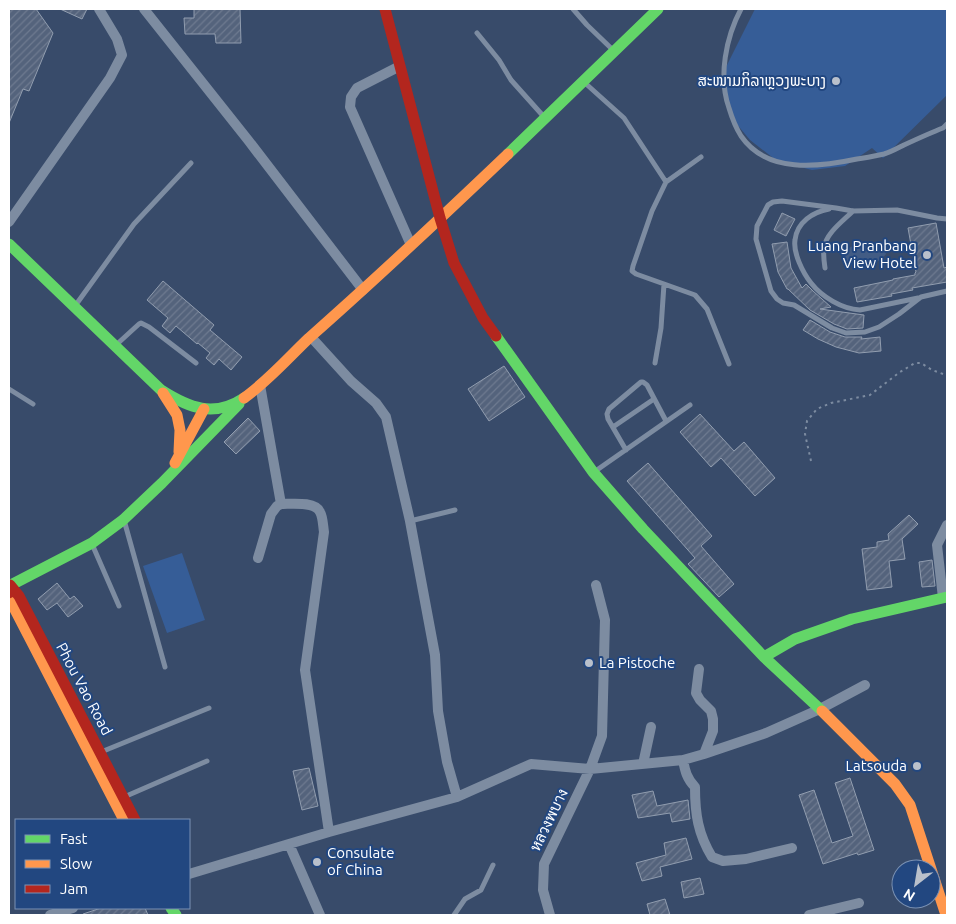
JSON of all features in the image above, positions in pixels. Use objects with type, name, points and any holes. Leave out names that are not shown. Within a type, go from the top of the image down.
[{"type":"street","points":[[9,222],[110,78],[122,55],[117,39],[99,9]]},
{"type":"street","points":[[144,9],[248,140],[363,290]]},
{"type":"street","points":[[385,9],[440,218],[454,263],[483,318],[593,472],[643,529],[764,656],[895,784],[910,805],[946,915]]},
{"type":"street","points":[[9,584],[92,543],[123,520],[243,400],[440,218],[658,9]]},
{"type":"street","points":[[400,66],[357,88],[351,97],[350,107],[411,245]]},
{"type":"street","points":[[9,244],[161,390],[179,402],[208,410],[228,406],[243,400]]},
{"type":"street","points":[[311,337],[351,381],[376,403],[386,417],[410,521],[435,655],[438,711],[447,762],[456,797]]},
{"type":"street","points":[[260,386],[281,504]]},
{"type":"street","points":[[161,390],[177,415],[180,430],[179,456]]},
{"type":"street","points":[[162,483],[200,418],[208,410]]},
{"type":"street","points":[[162,483],[208,422],[208,410]]},
{"type":"street","points":[[258,558],[271,514],[277,506],[281,504],[311,504],[321,512],[324,532],[305,670],[329,832]]},
{"type":"street","points":[[764,656],[796,639],[852,619],[945,598],[937,545],[947,525]]},
{"type":"street","name":"Phou Vao Road","points":[[9,584],[19,596],[135,819]]},
{"type":"street","name":"Phou Vao Road","points":[[9,584],[9,598],[123,819]]},
{"type":"street","name":"หลวงพบาง","points":[[550,915],[543,890],[544,864],[590,769],[602,736],[605,620],[596,585]]},
{"type":"street","points":[[699,669],[696,693],[711,711],[713,718],[713,731],[704,754]]},
{"type":"street","points":[[190,874],[329,832],[456,797],[530,764],[590,769],[683,760],[766,733],[820,709],[865,685]]},
{"type":"street","points":[[643,764],[651,727]]},
{"type":"street","points":[[683,760],[686,774],[695,787],[699,830],[712,857],[723,861],[746,859],[792,848]]},
{"type":"street","points":[[289,844],[320,915]]},
{"type":"street","points":[[809,915],[859,903]]},
{"type":"street","points":[[50,915],[70,909]]},
{"type":"lane","points":[[573,9],[614,51]]},
{"type":"lane","points":[[741,9],[736,18],[726,54],[725,92],[728,106],[741,136],[750,147],[762,155],[777,162],[793,165],[814,166],[840,163],[884,154],[943,128],[947,124]]},
{"type":"lane","points":[[477,33],[499,60],[511,80],[546,118]]},
{"type":"lane","points":[[584,82],[624,118],[666,182]]},
{"type":"lane","points":[[701,157],[666,182],[652,211],[632,271],[695,296],[707,308],[729,364]]},
{"type":"lane","points":[[75,306],[134,224],[191,163]]},
{"type":"lane","points":[[921,297],[879,327],[865,332],[846,333],[832,328],[794,304],[783,303],[771,291],[756,239],[757,226],[768,205],[773,202],[782,201],[853,211],[897,210],[947,219]]},
{"type":"lane","points":[[836,208],[820,210],[803,221],[795,240],[796,254],[802,271],[811,284],[823,294],[844,307],[860,310],[947,291]]},
{"type":"lane","points":[[825,268],[824,246],[826,240],[853,211]]},
{"type":"lane","points":[[655,363],[661,328],[664,284]]},
{"type":"lane","points":[[116,346],[141,323],[149,326],[196,363]]},
{"type":"lane","points":[[626,450],[607,414],[609,409],[641,382],[646,385],[666,421]]},
{"type":"lane","points":[[9,390],[33,404]]},
{"type":"lane","points":[[613,427],[654,398]]},
{"type":"lane","points":[[593,472],[690,405]]},
{"type":"lane","points":[[410,521],[455,510]]},
{"type":"lane","points":[[123,520],[165,667]]},
{"type":"lane","points":[[92,543],[119,606]]},
{"type":"lane","points":[[100,752],[209,708]]},
{"type":"lane","points":[[124,797],[207,761]]},
{"type":"lane","points":[[454,915],[465,899],[481,890],[493,865]]},
{"type":"path","points":[[811,461],[806,434],[808,421],[817,409],[831,403],[870,395],[900,372],[915,364],[921,363],[932,370],[947,374]]},
{"type":"shaded area","name":"ສະໜາມກິລາຫຼວງພະບາງ","points":[[755,9],[947,9],[947,95],[883,158],[872,148],[845,166],[812,170],[777,161],[750,140],[735,122],[726,96],[726,67]]},
{"type":"shaded area","points":[[870,243],[878,245],[885,251],[886,254],[882,259],[863,266],[856,266],[845,261],[842,255],[848,249]]},
{"type":"shaded area","points":[[182,553],[205,620],[167,633],[143,566]]},
{"type":"building","points":[[9,9],[36,9],[53,33],[29,91],[23,89],[9,123]]},
{"type":"building","points":[[60,9],[87,9],[82,19]]},
{"type":"building","points":[[194,9],[240,9],[241,43],[216,43],[215,34],[185,34],[184,18],[194,18]]},
{"type":"building","points":[[782,213],[795,219],[786,236],[774,230]]},
{"type":"building","points":[[936,223],[944,268],[947,267],[947,282],[912,288],[913,290],[891,294],[892,296],[857,302],[854,288],[915,275],[908,228]]},
{"type":"building","points":[[787,242],[791,268],[802,288],[806,284],[831,307],[820,309],[864,315],[863,328],[847,329],[834,324],[810,310],[787,289],[778,272],[772,244]]},
{"type":"building","points":[[163,281],[214,325],[210,330],[242,357],[231,370],[219,359],[214,365],[206,358],[210,353],[176,326],[170,333],[162,326],[168,318],[147,300]]},
{"type":"building","points":[[810,320],[830,332],[845,337],[862,337],[861,339],[880,337],[881,351],[859,353],[836,347],[803,330]]},
{"type":"building","points":[[504,366],[525,397],[489,421],[468,389]]},
{"type":"building","points":[[700,414],[734,451],[744,442],[775,478],[755,496],[721,458],[711,467],[680,432]]},
{"type":"building","points":[[248,418],[260,431],[236,454],[224,442]]},
{"type":"building","points":[[648,463],[712,536],[701,546],[734,584],[719,597],[688,564],[695,558],[627,481]]},
{"type":"building","points":[[909,515],[918,524],[902,539],[905,559],[889,561],[892,587],[867,590],[862,549],[877,547],[877,542],[889,540],[888,534]]},
{"type":"building","points":[[932,560],[935,586],[922,587],[919,562]]},
{"type":"building","points":[[57,583],[70,599],[74,596],[83,606],[68,617],[57,603],[47,610],[38,599]]},
{"type":"building","points":[[309,768],[318,806],[302,810],[293,771]]},
{"type":"building","points":[[850,778],[874,850],[858,855],[857,853],[823,864],[799,795],[814,790],[832,843],[853,836],[835,783]]},
{"type":"building","points":[[653,791],[657,806],[688,800],[690,819],[672,822],[670,813],[638,818],[632,795]]},
{"type":"building","points":[[686,838],[692,859],[660,867],[662,876],[642,881],[636,863],[666,855],[664,843]]},
{"type":"building","points":[[700,878],[704,894],[684,898],[681,882]]},
{"type":"building","points":[[665,899],[670,915],[650,915],[647,904]]},
{"type":"building","points":[[98,909],[145,909],[148,915],[83,915]]},
{"type":"traffic: fast","points":[[508,154],[658,9]]},
{"type":"traffic: fast","points":[[9,244],[161,390],[192,406],[212,409],[222,408],[244,398]]},
{"type":"traffic: fast","points":[[496,336],[593,472],[643,529],[764,657],[822,711]]},
{"type":"traffic: fast","points":[[9,586],[92,543],[123,520],[239,404]]},
{"type":"traffic: fast","points":[[764,657],[795,639],[852,619],[947,597]]},
{"type":"traffic: fast","points":[[172,909],[176,915]]},
{"type":"traffic: slow","points":[[244,398],[270,377],[309,338],[410,247],[508,154]]},
{"type":"traffic: slow","points":[[163,393],[177,415],[180,430],[179,452]]},
{"type":"traffic: slow","points":[[175,463],[204,409]]},
{"type":"traffic: slow","points":[[9,593],[9,598],[123,819]]},
{"type":"traffic: slow","points":[[822,711],[895,784],[910,805],[946,915]]},
{"type":"traffic: jam","points":[[385,9],[440,218],[454,263],[483,318],[496,336]]},
{"type":"traffic: jam","points":[[9,593],[10,585],[19,596],[134,819]]},
{"type":"place","name":"ສະໜາມກິລາຫຼວງພະບາງ","points":[[836,81]]},
{"type":"place","name":"Luang Pranbang View Hotel","points":[[927,255]]},
{"type":"place","name":"La Pistoche","points":[[589,663]]},
{"type":"place","name":"Latsouda","points":[[917,766]]},
{"type":"place","name":"Consulate of China","points":[[317,862]]}]
